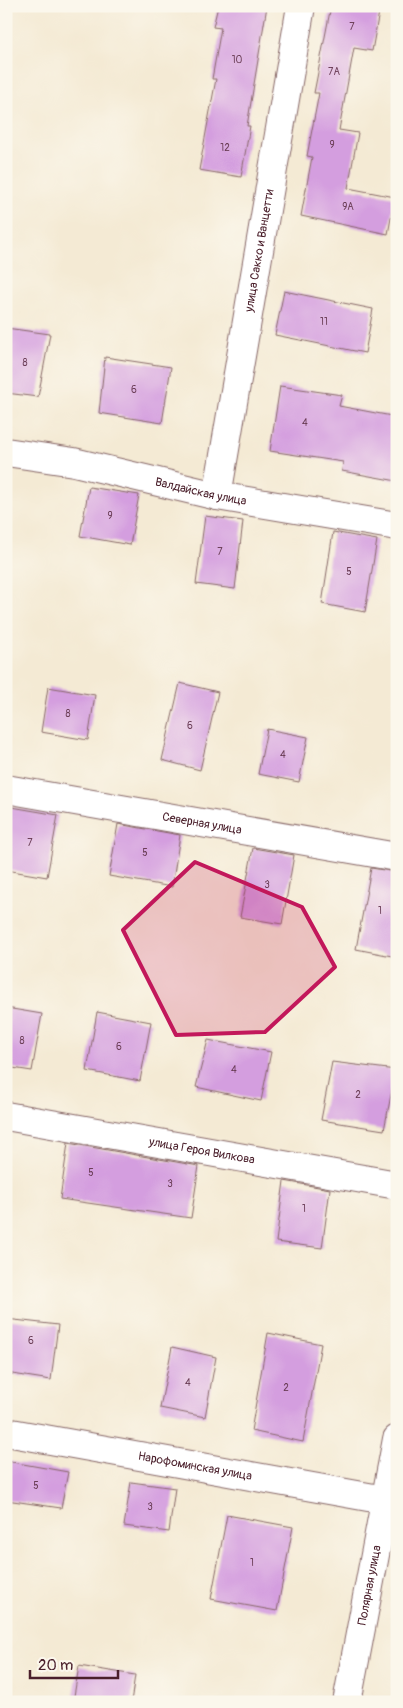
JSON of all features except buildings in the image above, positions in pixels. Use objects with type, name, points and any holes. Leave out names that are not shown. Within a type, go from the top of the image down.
[{"type":"street","name":"улица Сакко и Ванцетти","points":[[217,496],[301,6]]},
{"type":"street","name":"Валдайская улица","points":[[6,452],[74,462],[217,496],[397,526]]},
{"type":"street","name":"Северная улица","points":[[6,789],[397,857]]},
{"type":"street","name":"улица Героя Вилкова","points":[[6,1116],[397,1185]]},
{"type":"street","name":"Нарофоминская улица","points":[[6,1432],[385,1500]]},
{"type":"street","name":"Полярная улица","points":[[347,1702],[397,1439]]},
{"type":"highlighted area","points":[[195,862],[302,907],[335,967],[265,1032],[176,1035],[123,930]]}]
